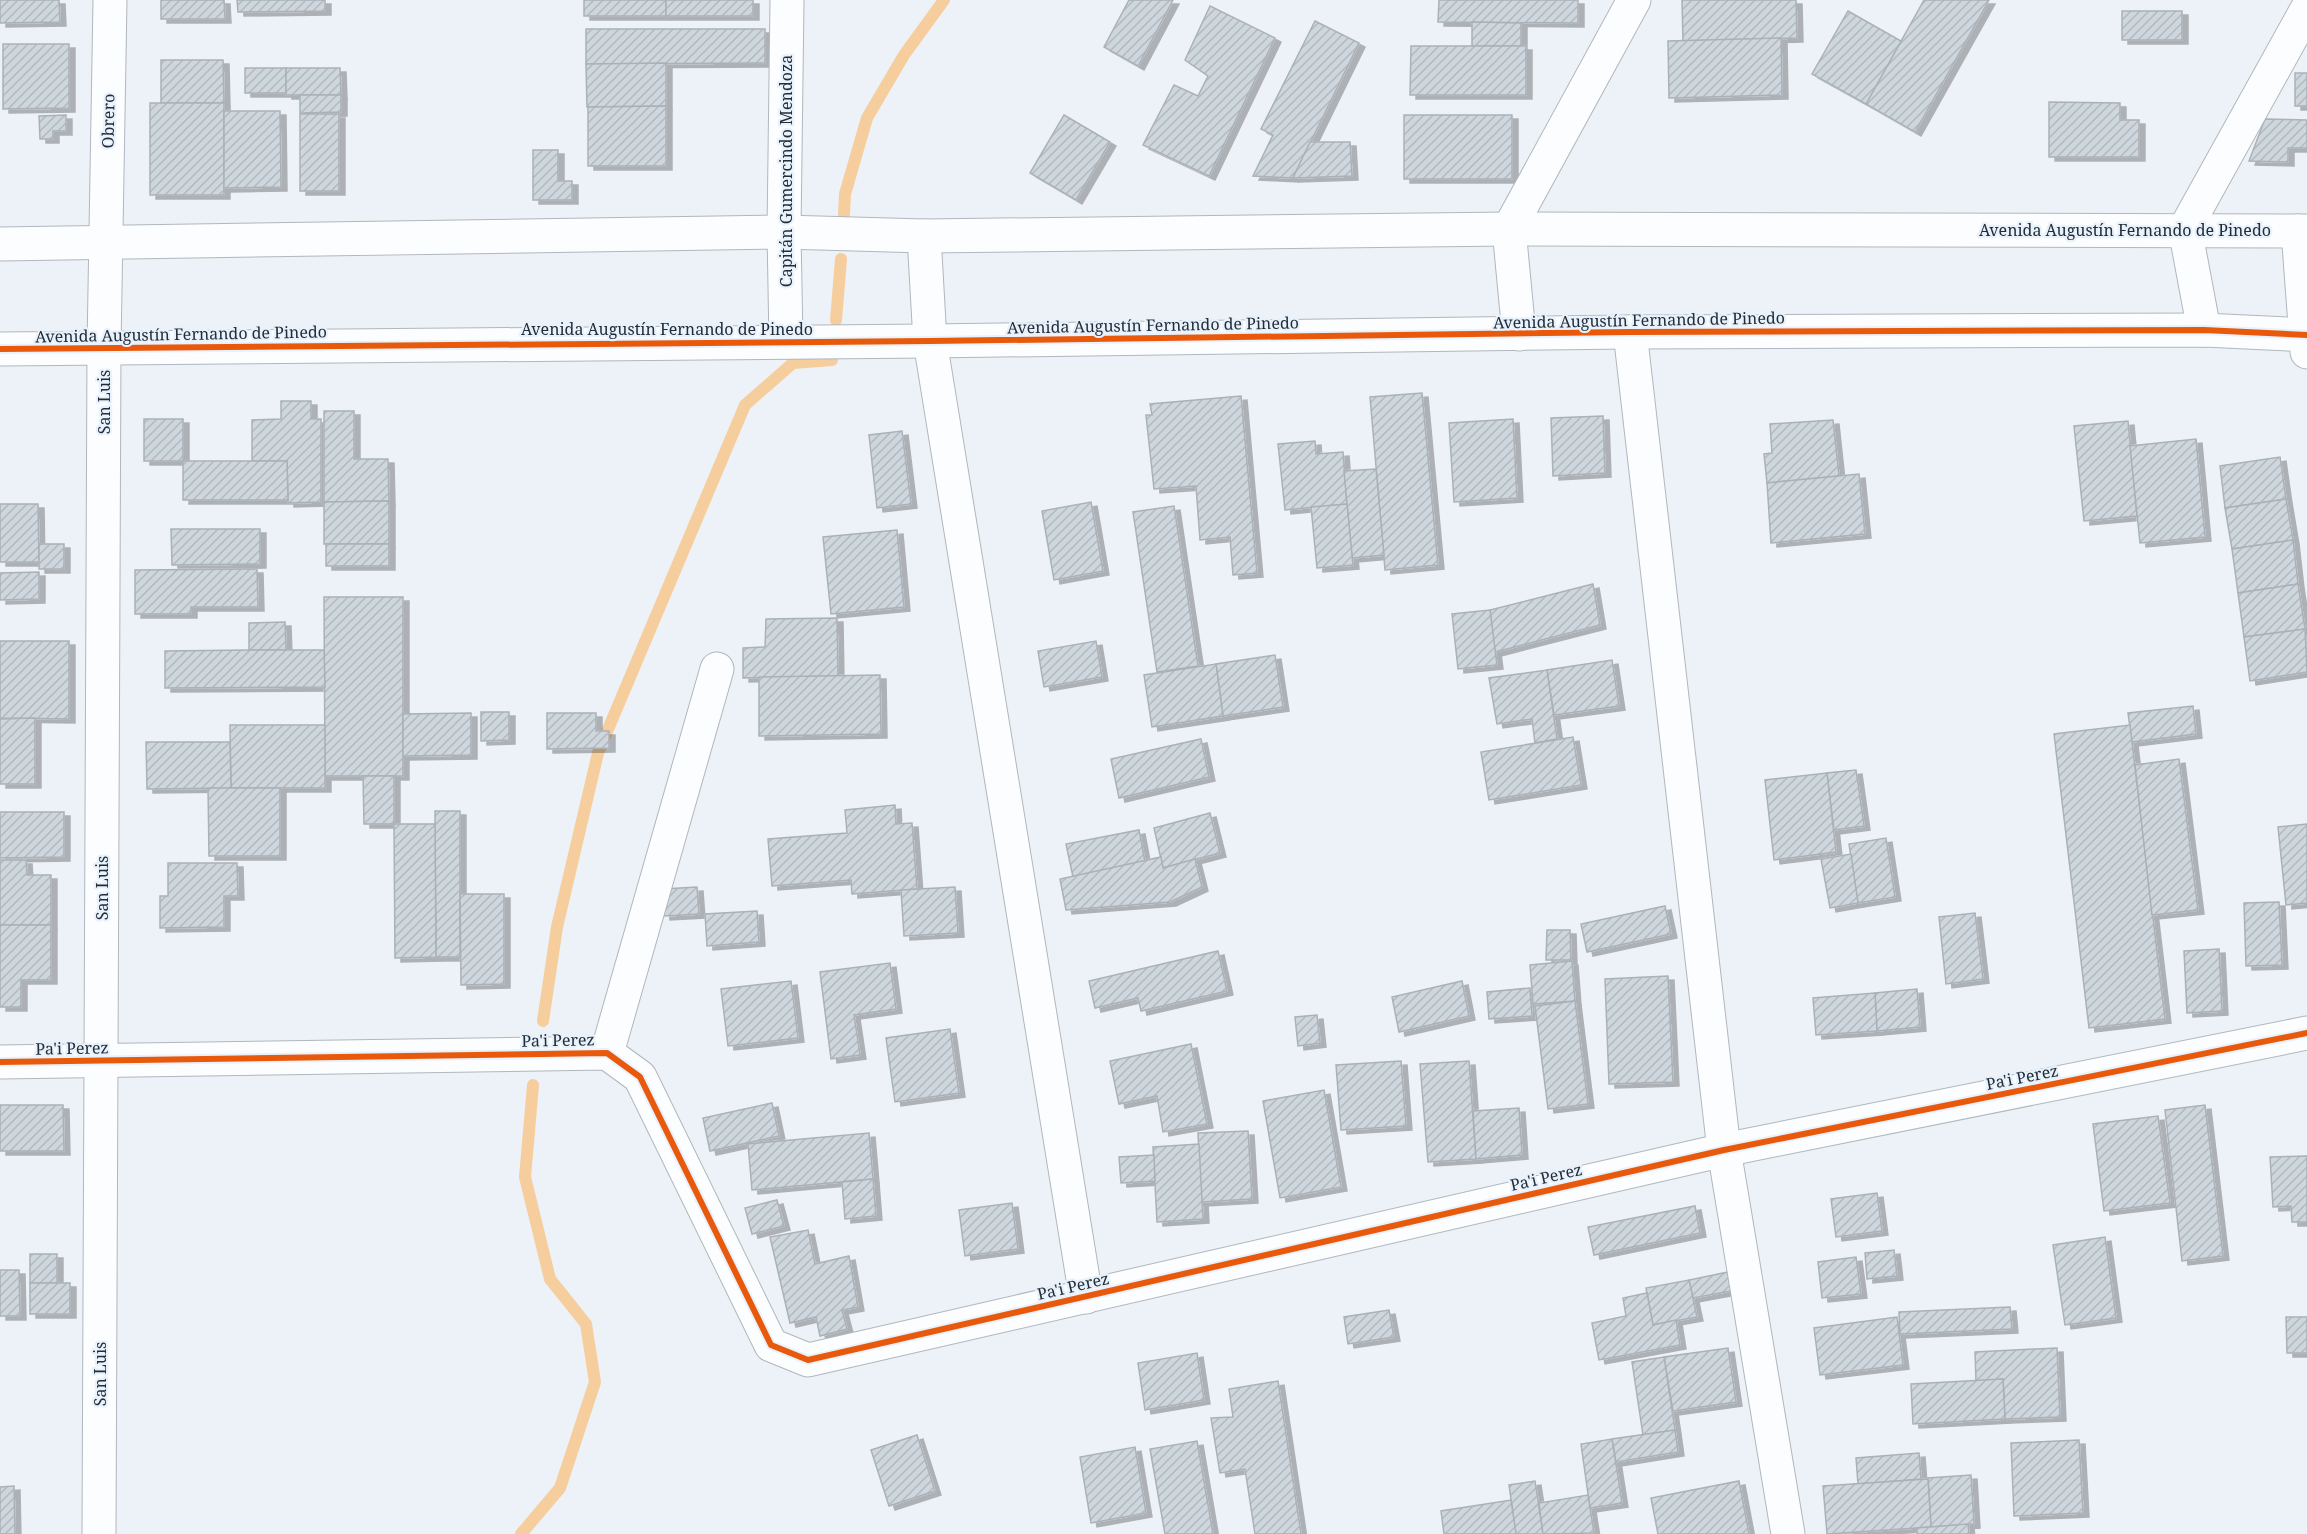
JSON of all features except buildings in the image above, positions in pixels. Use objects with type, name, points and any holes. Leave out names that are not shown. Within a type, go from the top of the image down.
[{"type":"street","name":"Obrero","points":[[106,242],[110,0]]},
{"type":"street","name":"Capitán Gumercindo Mendoza","points":[[786,342],[784,232],[787,0]]},
{"type":"street","points":[[1519,334],[1509,229],[1634,0]]},
{"type":"street","points":[[2204,330],[2185,229],[2307,9]]},
{"type":"street","name":"Avenida Augustín Fernando de Pinedo","points":[[0,244],[784,232],[924,236],[1509,229],[2303,231]]},
{"type":"street","points":[[2303,231],[2306,340]]},
{"type":"street","points":[[924,236],[930,341],[1086,1297]]},
{"type":"street","name":"San Luis","points":[[99,1534],[106,242]]},
{"type":"street","name":"Avenida Augustín Fernando de Pinedo","points":[[0,349],[1630,332],[2204,330],[2306,340]]},
{"type":"street","points":[[1630,332],[1724,1150],[1788,1534]]},
{"type":"street","points":[[607,1053],[717,669]]},
{"type":"street","name":"Pa'i Perez","points":[[0,1062],[607,1053],[640,1077],[771,1345],[808,1360],[1724,1150],[2307,1033]]},
{"type":"waterway","points":[[844,215],[845,194],[867,118],[904,55],[944,0]]},
{"type":"waterway","points":[[836,320],[841,259]]},
{"type":"waterway","points":[[543,1021],[557,927],[598,753],[745,405],[793,363],[832,360]]},
{"type":"waterway","points":[[521,1534],[560,1488],[595,1382],[586,1324],[550,1279],[525,1177],[533,1085]]},
{"type":"cycle path","points":[[0,349],[1630,332],[2204,330],[2307,335]]},
{"type":"cycle path","points":[[0,1062],[607,1053],[640,1077],[771,1345],[808,1360],[1724,1150],[2307,1033]]}]
